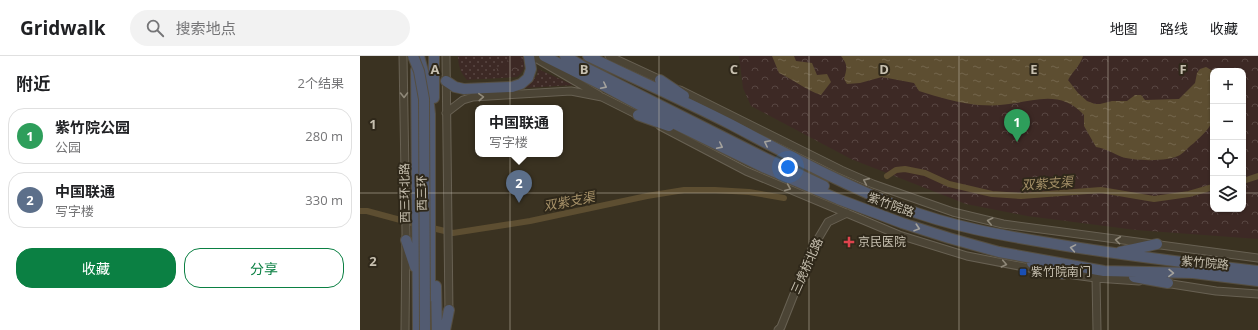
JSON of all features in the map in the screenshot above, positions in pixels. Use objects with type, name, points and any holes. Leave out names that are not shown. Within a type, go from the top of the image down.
[{"type":"highway","name":"西三环","points":[[416,56],[418,330]]},
{"type":"highway","points":[[416,56],[424,99],[425,330]]},
{"type":"highway","points":[[416,56],[427,86],[430,114],[430,330]]},
{"type":"highway","name":"西三环","points":[[434,56],[437,330]]},
{"type":"highway","points":[[446,80],[455,87],[464,89],[512,87],[521,84],[528,78],[531,69],[529,56]]},
{"type":"highway","name":"紫竹院路","points":[[544,56],[765,168],[838,199],[902,223],[999,252],[1104,271],[1193,273],[1258,281]]},
{"type":"highway","points":[[565,56],[586,62],[767,159],[876,209],[902,223]]},
{"type":"highway","points":[[573,56],[769,154],[866,198],[904,208]]},
{"type":"highway","name":"紫竹院路","points":[[586,62],[710,114],[818,170],[904,208],[954,225],[1027,240],[1112,254],[1258,271]]},
{"type":"highway","points":[[660,80],[710,114]]},
{"type":"highway","points":[[638,115],[702,137]]},
{"type":"highway","points":[[406,237],[418,274]]},
{"type":"highway","points":[[1112,254],[1157,244]]},
{"type":"highway","points":[[999,252],[1063,274]]},
{"type":"highway","points":[[1104,271],[1168,283]]},
{"type":"highway","points":[[445,330],[449,310]]},
{"type":"street","name":"西三环北路","points":[[403,56],[406,208],[405,330]]},
{"type":"street","points":[[446,56],[449,330]]},
{"type":"street","points":[[532,56],[602,97]]},
{"type":"street","name":"紫竹院路","points":[[609,56],[841,170],[873,184],[953,212],[1003,224],[1258,258]]},
{"type":"street","points":[[446,113],[463,100],[473,97],[571,91],[602,97]]},
{"type":"street","name":"紫竹院路","points":[[602,97],[746,171],[899,235],[939,248],[967,256],[1024,268],[1063,274],[1168,283],[1216,291],[1258,294]]},
{"type":"street","name":"三虎桥北路","points":[[778,330],[781,327],[812,249],[828,222],[847,213]]},
{"type":"street","points":[[1096,278],[1097,330]]},
{"type":"green space","points":[[458,56],[523,56],[524,68],[517,77],[467,80],[460,69]]},
{"type":"green space","points":[[506,56],[520,56],[522,59],[521,66],[514,73],[500,74],[496,71],[497,67],[506,65],[508,59]]},
{"type":"green space","points":[[739,56],[1258,56],[1258,239],[1136,230],[1027,216],[966,204],[851,159],[751,106],[743,88]]},
{"type":"green space","points":[[538,69],[573,85],[525,88],[537,75]]},
{"type":"water","points":[[772,56],[794,56],[796,61],[812,63],[817,75],[827,74],[831,82],[821,95],[816,93],[779,73]]},
{"type":"water","points":[[841,56],[1083,56],[1068,80],[1078,93],[1087,101],[1095,104],[1112,101],[1127,101],[1135,95],[1141,95],[1145,100],[1179,99],[1195,83],[1197,73],[1200,69],[1206,67],[1210,69],[1210,126],[1194,143],[1180,155],[1175,157],[1160,160],[1143,160],[1122,157],[1096,147],[1084,126],[1084,115],[1074,106],[1065,101],[1044,99],[1011,104],[978,105],[919,91],[914,83],[882,77],[860,83],[847,84],[844,79],[846,69],[845,62]]},
{"type":"waterway","name":"双紫支渠","points":[[887,176],[896,170],[905,169],[925,173],[949,184],[992,194],[1021,196],[1101,190],[1154,199],[1189,194],[1210,188]]},
{"type":"waterway","name":"双紫支渠","points":[[1246,180],[1258,176]]},
{"type":"waterway","name":"双紫支渠","points":[[428,227],[453,233],[530,221],[647,196],[684,190],[749,192],[784,198]]},
{"type":"waterway","name":"双紫支渠","points":[[360,211],[367,211],[419,225]]},
{"type":"place","name":"紫竹院公园","points":[[1017,142]]},
{"type":"place","name":"中国联通","points":[[519,203]]},
{"type":"place","name":"京民医院","points":[[849,242]]},
{"type":"place","name":"紫竹院南门","points":[[1023,272]]}]
